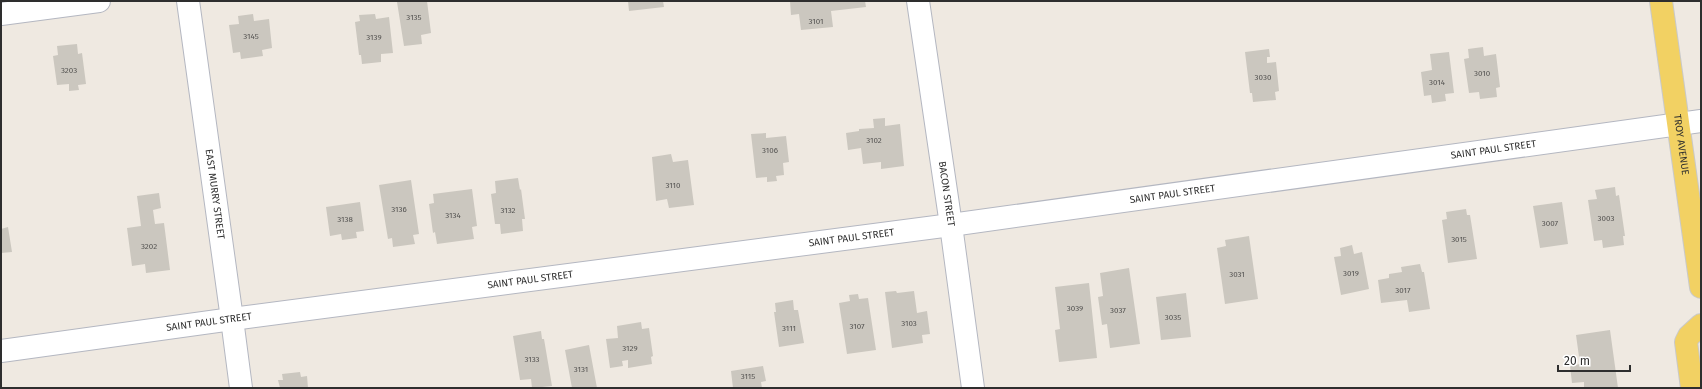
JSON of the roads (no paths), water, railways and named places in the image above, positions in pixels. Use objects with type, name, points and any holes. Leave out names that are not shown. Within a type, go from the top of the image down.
[{"type":"main road","name":"TROY AVENUE","points":[[1661,1],[1701,288]]},
{"type":"main road","points":[[1692,388],[1686,342],[1689,336],[1701,324]]},
{"type":"street","points":[[1,14],[99,1]]},
{"type":"street","name":"EAST MURRY STREET","points":[[188,1],[241,388]]},
{"type":"street","name":"BACON STREET","points":[[918,1],[973,388]]},
{"type":"street","name":"SAINT PAUL STREET","points":[[1,351],[232,319],[951,225],[1701,121]]}]
